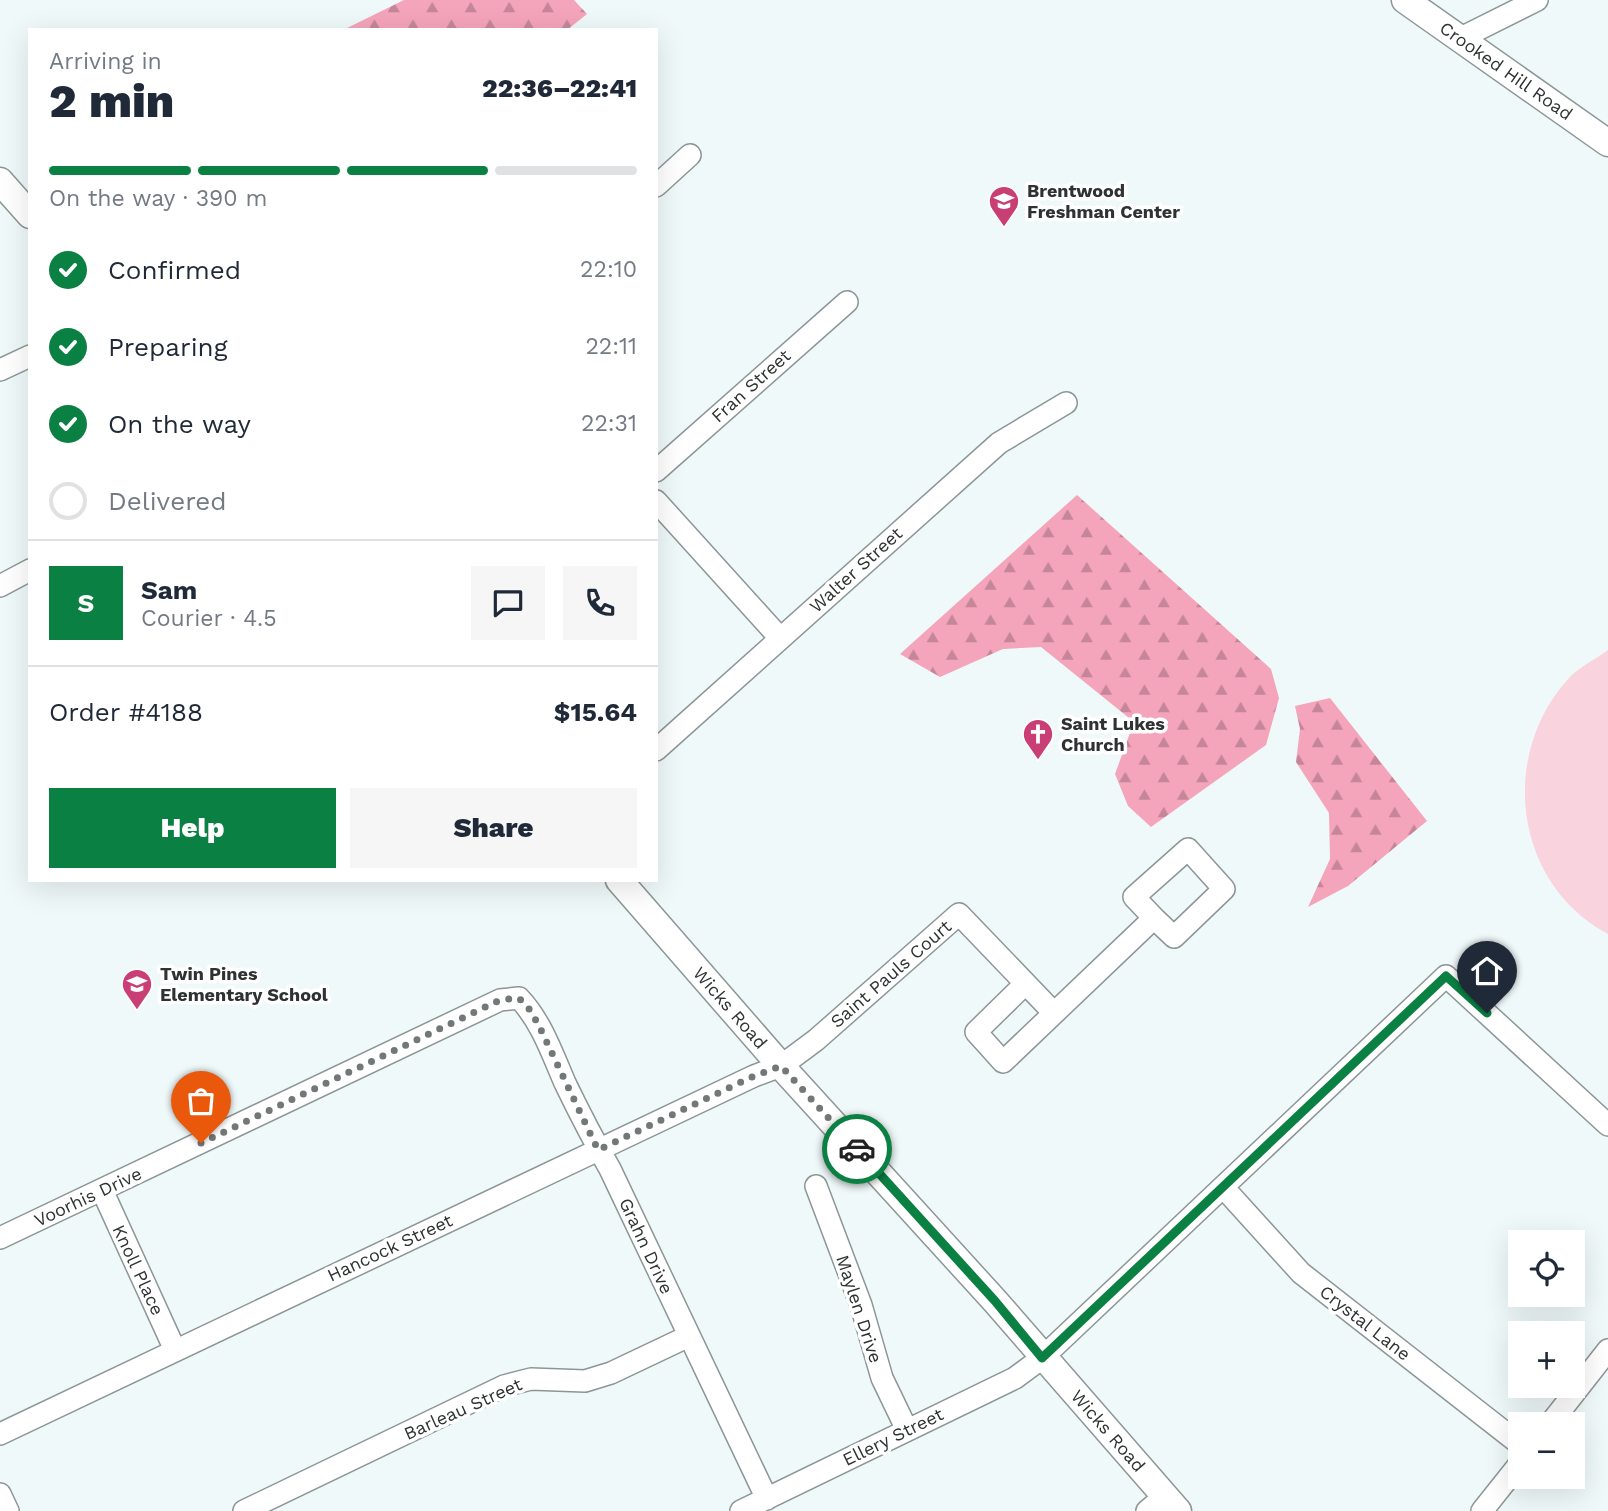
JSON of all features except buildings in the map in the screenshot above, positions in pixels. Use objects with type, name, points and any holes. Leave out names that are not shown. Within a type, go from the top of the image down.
[{"type":"main road","name":"Crooked Hill Road","points":[[1405,0],[1608,143]]},
{"type":"main road","points":[[0,181],[28,213]]},
{"type":"main road","name":"Wicks Road","points":[[621,882],[781,1066],[995,1301],[1163,1506]]},
{"type":"street","points":[[1459,39],[1537,0]]},
{"type":"street","points":[[658,184],[690,155]]},
{"type":"street","name":"Fran Street","points":[[658,469],[847,302]]},
{"type":"street","points":[[0,370],[28,357]]},
{"type":"street","name":"Walter Street","points":[[658,748],[999,443],[1066,403]]},
{"type":"street","points":[[658,503],[780,638]]},
{"type":"street","points":[[0,586],[28,571]]},
{"type":"street","name":"Saint Pauls Court","points":[[781,1066],[816,1040],[959,914],[1054,1013]]},
{"type":"street","points":[[1026,984],[976,1032],[1003,1062],[1154,918]]},
{"type":"street","name":"Ellery Street","points":[[741,1511],[1015,1378],[1042,1358],[1446,976],[1608,1125]]},
{"type":"street","name":"Grahn Drive","points":[[519,998],[531,1011],[541,1030],[767,1499]]},
{"type":"street","name":"Voorhis Drive","points":[[0,1238],[500,1000],[519,998]]},
{"type":"street","name":"Hancock Street","points":[[0,1434],[754,1076],[781,1066]]},
{"type":"street","name":"Maylen Drive","points":[[816,1186],[860,1305],[882,1378],[907,1430]]},
{"type":"street","name":"Crystal Lane","points":[[1223,1187],[1301,1273],[1508,1435]]},
{"type":"street","name":"Knoll Place","points":[[102,1190],[175,1350]]},
{"type":"street","name":"Barleau Street","points":[[244,1511],[505,1386],[531,1379],[585,1381],[611,1373],[689,1336]]},
{"type":"street","points":[[1559,1412],[1608,1350]]},
{"type":"street","points":[[1482,1511],[1508,1478]]},
{"type":"street","points":[[0,1494],[8,1511]]},
{"type":"green space","points":[[404,0],[574,0],[587,14],[570,28],[347,28]]},
{"type":"green space","points":[[1077,495],[1271,669],[1279,698],[1266,745],[1151,827],[1128,806],[1115,774],[1134,722],[1041,647],[1003,649],[940,677],[900,654]]},
{"type":"green space","points":[[1330,698],[1427,821],[1348,886],[1308,907],[1330,859],[1329,813],[1296,762],[1300,729],[1295,706]]},
{"type":"shaded area","points":[[1608,650],[1608,934],[1576,912],[1552,884],[1536,851],[1527,816],[1525,780],[1532,743],[1546,709],[1573,674]]},
{"type":"way so far","points":[[201,1143],[500,1000],[519,998],[531,1011],[541,1030],[598,1150],[754,1076],[781,1066],[857,1149]]},
{"type":"place","name":"Brentwood Freshman Center","points":[[1004,228]]},
{"type":"place","name":"Saint Lukes Church","points":[[1038,761]]},
{"type":"place","name":"Twin Pines Elementary School","points":[[137,1011]]},
{"type":"route","points":[[857,1149],[995,1301],[1042,1358],[1446,976],[1487,1013]]}]
